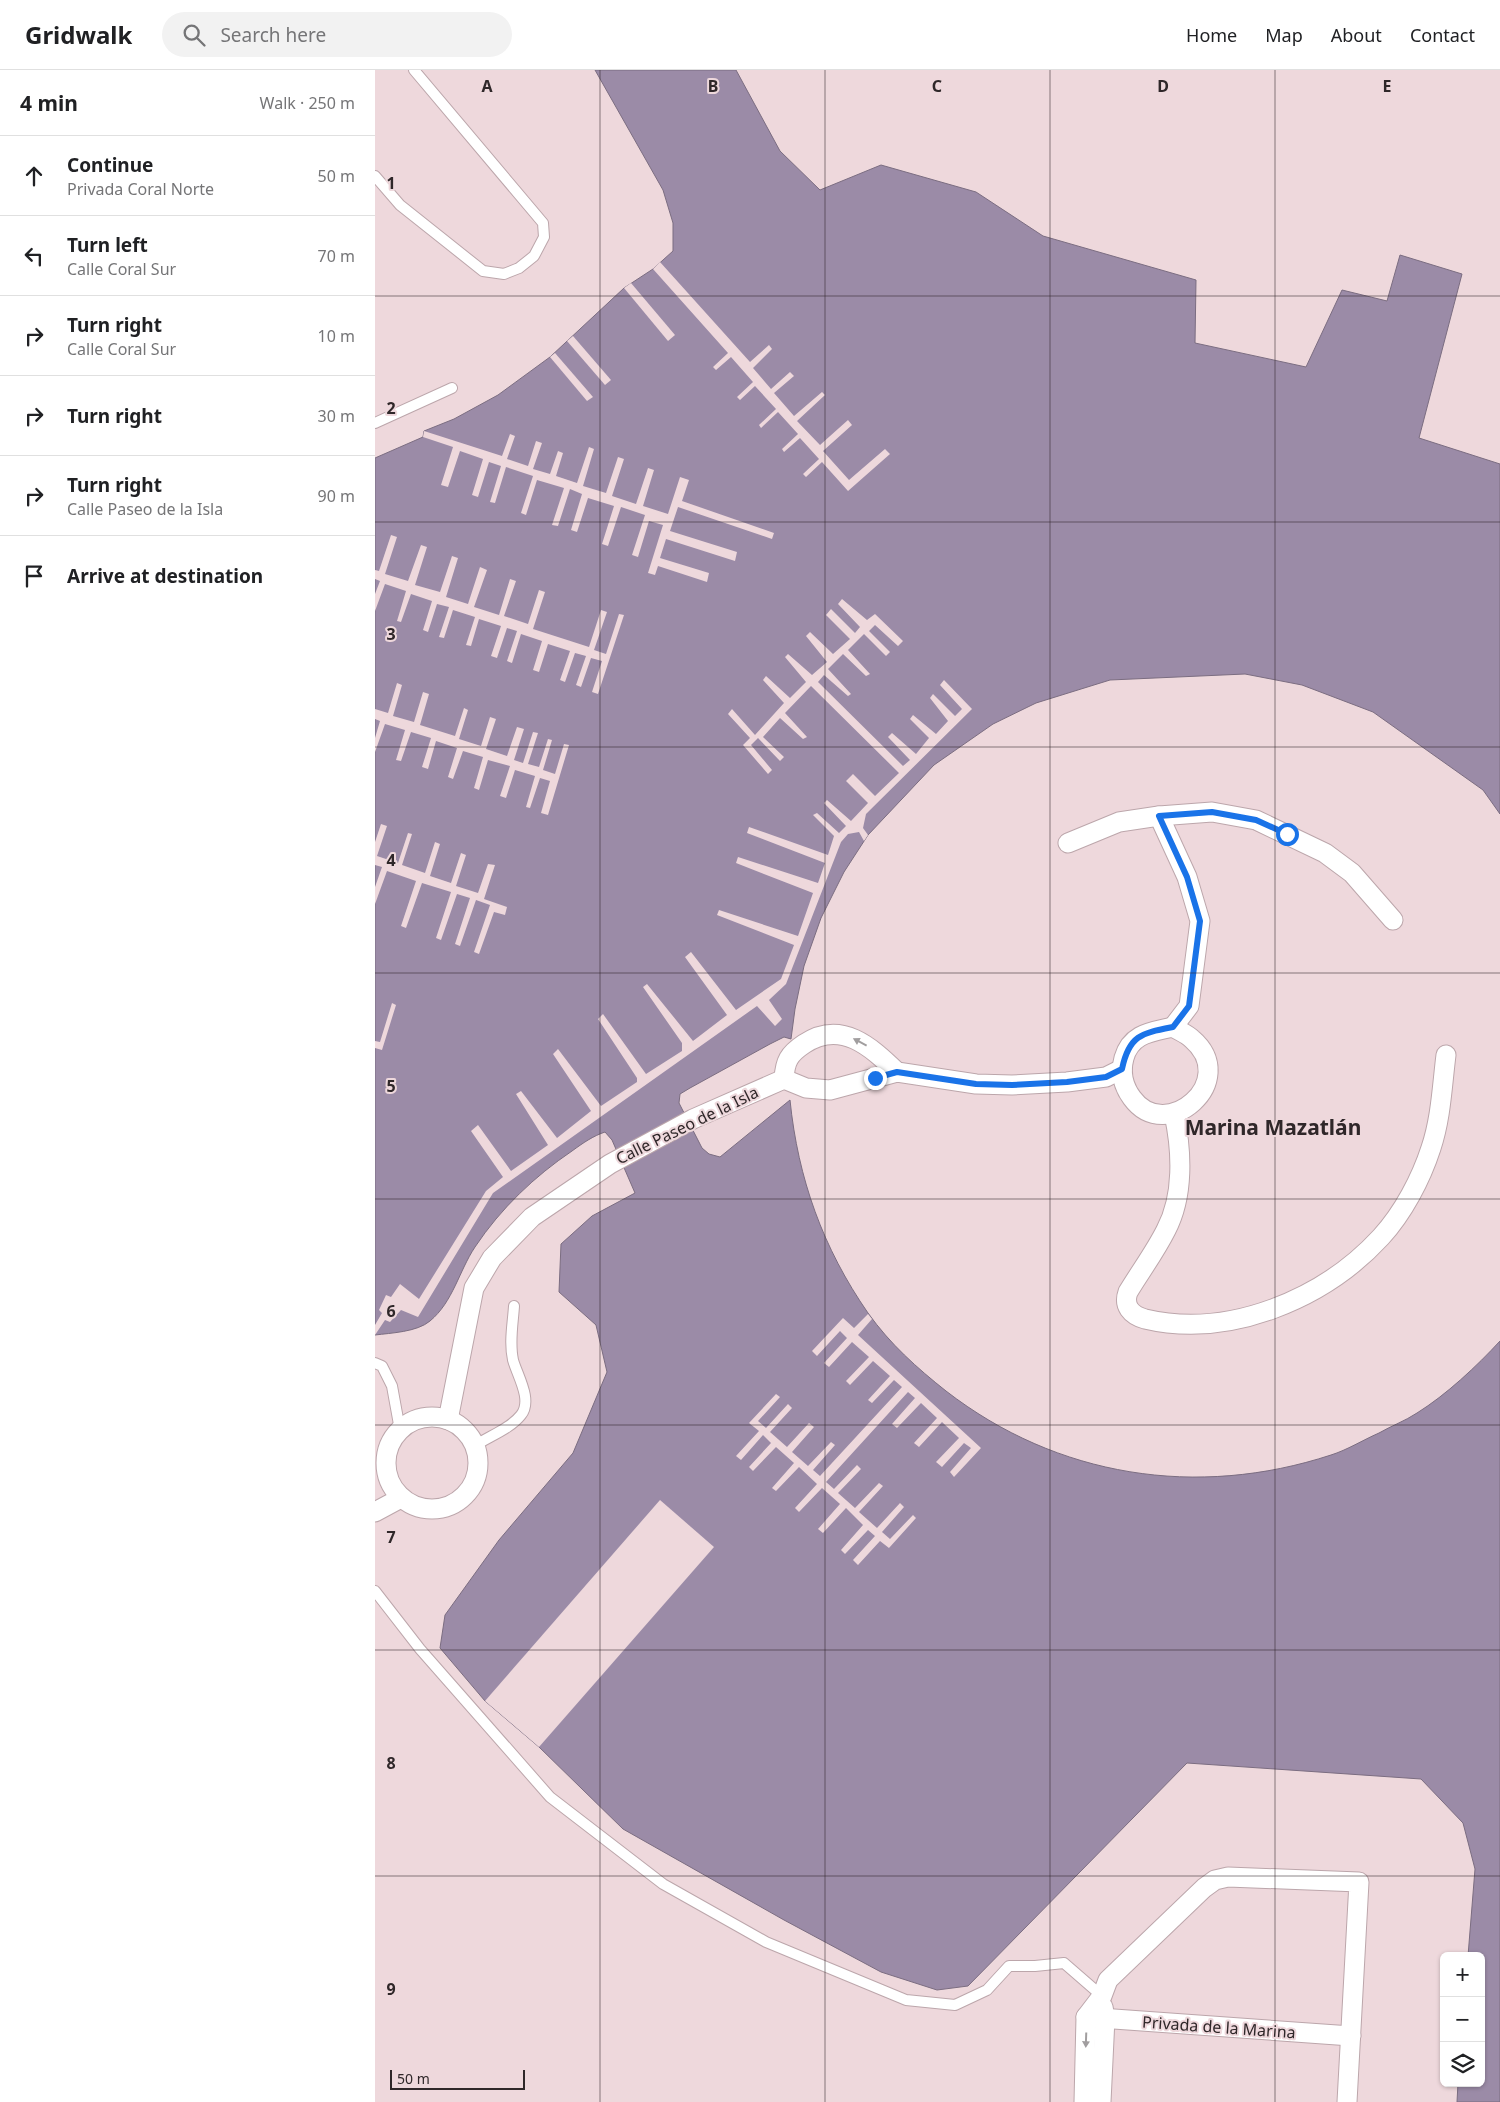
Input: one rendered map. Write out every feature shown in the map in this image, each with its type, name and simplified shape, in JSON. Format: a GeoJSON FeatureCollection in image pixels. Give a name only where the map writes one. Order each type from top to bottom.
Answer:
{"type":"FeatureCollection","features":[{"type":"Feature","properties":{"kind":"street"},"geometry":{"type":"LineString","coordinates":[[1068,843],[1119,822],[1159,816],[1212,812],[1256,820],[1325,853],[1352,873],[1393,920]]}},
{"type":"Feature","properties":{"kind":"street"},"geometry":{"type":"LineString","coordinates":[[1159,816],[1187,877],[1200,921],[1189,1006],[1173,1027]]}},
{"type":"Feature","properties":{"kind":"street"},"geometry":{"type":"LineString","coordinates":[[1173,1027],[1191,1038],[1205,1056],[1208,1068],[1205,1085],[1197,1100],[1188,1107],[1174,1114],[1154,1112],[1134,1101],[1123,1081],[1122,1069],[1125,1056],[1131,1044],[1141,1035],[1154,1030],[1173,1027]]}},
{"type":"Feature","properties":{"kind":"street"},"geometry":{"type":"LineString","coordinates":[[897,1072],[860,1041],[831,1034],[813,1038],[792,1052],[785,1066],[784,1079],[806,1088],[830,1090],[897,1072],[976,1084],[1012,1085],[1067,1082],[1106,1077],[1122,1069]]}},
{"type":"Feature","properties":{"kind":"street"},"geometry":{"type":"LineString","coordinates":[[1174,1114],[1179,1138],[1177,1204],[1167,1230],[1128,1292],[1125,1300],[1128,1309],[1137,1317],[1191,1324],[1227,1321],[1269,1310],[1309,1294],[1348,1267],[1381,1237],[1418,1180],[1431,1148],[1440,1115],[1446,1055]]}},
{"type":"Feature","properties":{"kind":"street","name":"Calle Paseo de la Isla"},"geometry":{"type":"LineString","coordinates":[[448,1420],[475,1288],[481,1274],[492,1258],[532,1217],[610,1164],[693,1119],[784,1079]]}},
{"type":"Feature","properties":{"kind":"street"},"geometry":{"type":"LineString","coordinates":[[435,1417],[448,1420],[461,1426],[476,1445],[479,1466],[476,1481],[468,1494],[457,1503],[443,1509],[428,1510],[413,1506],[381,1481],[386,1465],[387,1452],[399,1430],[422,1418],[435,1417]]}},
{"type":"Feature","properties":{"kind":"street"},"geometry":{"type":"LineString","coordinates":[[375,1512],[401,1498]]}},
{"type":"Feature","properties":{"kind":"street"},"geometry":{"type":"LineString","coordinates":[[1084,2102],[1096,2018],[1108,1980],[1204,1888],[1215,1880],[1228,1877],[1359,1882],[1347,2102]]}},
{"type":"Feature","properties":{"kind":"street"},"geometry":{"type":"LineString","coordinates":[[1096,2018],[1101,2102]]}},
{"type":"Feature","properties":{"kind":"street","name":"Privada de la Marina"},"geometry":{"type":"LineString","coordinates":[[1096,2018],[1351,2036]]}},
{"type":"Feature","properties":{"kind":"lane"},"geometry":{"type":"LineString","coordinates":[[375,176],[399,205],[483,271],[504,274],[519,268],[534,256],[544,237],[543,223],[414,70]]}},
{"type":"Feature","properties":{"kind":"lane"},"geometry":{"type":"LineString","coordinates":[[375,423],[452,388]]}},
{"type":"Feature","properties":{"kind":"lane"},"geometry":{"type":"LineString","coordinates":[[476,1445],[521,1416],[525,1408],[525,1397],[512,1352],[514,1306]]}},
{"type":"Feature","properties":{"kind":"lane"},"geometry":{"type":"LineString","coordinates":[[375,1363],[382,1366],[392,1386],[399,1430]]}},
{"type":"Feature","properties":{"kind":"lane"},"geometry":{"type":"LineString","coordinates":[[375,1591],[420,1649],[550,1797],[663,1884],[766,1942],[906,2000],[955,2005],[987,1990],[1009,1966],[1064,1963],[1102,1996]]}},
{"type":"Feature","properties":{"kind":"shaded area"},"geometry":{"type":"Polygon","coordinates":[[[595,70],[736,70],[780,151],[820,190],[881,165],[976,192],[1043,236],[1196,280],[1195,343],[1306,367],[1342,290],[1387,301],[1400,255],[1462,274],[1419,438],[1500,464],[1500,814],[1483,790],[1373,712],[1302,685],[1245,674],[1110,680],[1036,703],[993,724],[934,765],[868,835],[844,872],[821,918],[804,966],[791,1039],[784,1037],[690,1088],[680,1094],[679,1103],[702,1148],[709,1154],[720,1157],[790,1100],[799,1157],[815,1212],[838,1263],[876,1324],[904,1355],[946,1391],[989,1420],[1034,1443],[1081,1461],[1130,1472],[1180,1477],[1230,1476],[1281,1468],[1331,1455],[1403,1421],[1428,1406],[1461,1380],[1500,1341],[1500,2102],[1457,2102],[1458,2087],[1485,2087],[1485,1952],[1468,1952],[1475,1869],[1463,1823],[1421,1779],[1187,1763],[968,1986],[937,1990],[881,1972],[784,1920],[623,1829],[539,1747],[485,1701],[440,1648],[445,1615],[499,1540],[573,1453],[607,1372],[596,1325],[559,1292],[561,1244],[592,1216],[635,1193],[612,1140],[605,1132],[592,1138],[545,1171],[507,1206],[475,1247],[450,1296],[430,1321],[411,1330],[375,1335],[375,458],[423,437],[424,431],[454,419],[498,395],[550,357],[624,288],[653,269],[673,251],[673,223],[663,190],[595,70]]]}},
{"type":"Feature","properties":{"kind":"pier"},"geometry":{"type":"Polygon","coordinates":[[[660,262],[750,362],[769,345],[772,349],[753,368],[771,389],[790,372],[794,376],[774,393],[794,416],[822,392],[825,395],[797,421],[820,445],[848,420],[852,425],[823,451],[849,480],[885,449],[890,454],[848,491],[822,462],[806,477],[803,474],[819,459],[800,438],[784,452],[782,449],[798,434],[778,412],[761,428],[759,425],[776,409],[755,386],[740,400],[737,397],[753,382],[731,357],[716,370],[713,367],[728,353],[653,269],[660,262]]]}},
{"type":"Feature","properties":{"kind":"pier"},"geometry":{"type":"Polygon","coordinates":[[[631,283],[675,335],[668,341],[624,288],[631,283]]]}},
{"type":"Feature","properties":{"kind":"pier"},"geometry":{"type":"Polygon","coordinates":[[[573,336],[611,380],[605,385],[567,341],[573,336]]]}},
{"type":"Feature","properties":{"kind":"pier"},"geometry":{"type":"Polygon","coordinates":[[[555,353],[593,397],[587,401],[550,357],[555,353]]]}},
{"type":"Feature","properties":{"kind":"pier"},"geometry":{"type":"Polygon","coordinates":[[[424,431],[502,456],[510,434],[515,436],[507,459],[528,466],[536,441],[542,443],[533,469],[550,474],[558,451],[563,453],[556,476],[577,483],[589,447],[594,449],[583,486],[606,493],[618,457],[624,459],[612,496],[636,504],[648,468],[654,470],[643,506],[668,514],[680,477],[689,480],[682,501],[774,533],[772,539],[678,507],[670,531],[737,552],[735,561],[666,539],[660,558],[709,573],[707,582],[658,566],[655,575],[648,573],[663,525],[649,521],[638,557],[632,555],[645,515],[621,507],[608,546],[602,544],[614,506],[588,498],[577,532],[571,530],[582,494],[570,489],[558,526],[552,525],[564,488],[537,480],[526,515],[521,513],[533,476],[506,467],[495,503],[490,502],[501,466],[489,462],[478,497],[472,495],[483,459],[460,451],[448,487],[441,485],[453,447],[423,437],[424,431]]]}},
{"type":"Feature","properties":{"kind":"pier"},"geometry":{"type":"Polygon","coordinates":[[[391,535],[397,537],[385,574],[408,581],[421,545],[427,547],[415,585],[440,592],[452,556],[458,558],[446,597],[468,604],[480,567],[487,570],[474,607],[499,615],[510,579],[516,581],[504,616],[528,624],[539,590],[545,592],[533,629],[589,647],[601,610],[607,612],[594,650],[606,654],[619,614],[624,615],[598,694],[592,692],[602,661],[591,658],[581,687],[576,685],[586,656],[575,653],[565,682],[560,680],[570,651],[548,644],[539,672],[533,670],[542,641],[521,634],[512,663],[507,661],[517,631],[507,628],[497,658],[491,656],[501,626],[479,619],[471,646],[466,645],[475,617],[453,610],[444,638],[439,637],[449,607],[437,604],[428,632],[423,630],[432,601],[411,594],[401,622],[397,621],[406,591],[385,584],[375,611],[375,594],[380,581],[375,579],[375,570],[379,571],[391,535]]]}},
{"type":"Feature","properties":{"kind":"pier"},"geometry":{"type":"Polygon","coordinates":[[[842,599],[867,620],[875,614],[903,641],[898,646],[875,625],[869,631],[890,652],[886,656],[864,634],[848,650],[870,674],[866,676],[843,654],[828,669],[851,694],[848,696],[824,675],[818,682],[903,766],[910,760],[888,737],[892,733],[916,754],[929,738],[910,719],[913,715],[936,734],[948,721],[930,698],[933,694],[955,716],[962,709],[940,685],[944,680],[972,709],[866,814],[863,828],[868,835],[864,841],[859,832],[848,834],[841,842],[786,984],[769,1000],[782,1019],[775,1026],[757,1006],[493,1193],[418,1317],[401,1310],[390,1322],[385,1320],[375,1335],[375,1325],[382,1313],[379,1310],[386,1295],[391,1297],[400,1284],[419,1299],[486,1191],[503,1177],[471,1131],[478,1125],[511,1171],[548,1145],[516,1094],[521,1091],[557,1138],[591,1111],[553,1054],[558,1049],[601,1106],[637,1082],[637,1078],[598,1019],[603,1014],[646,1074],[682,1051],[682,1043],[643,987],[647,984],[693,1041],[727,1015],[685,957],[691,952],[736,1010],[781,979],[794,945],[717,915],[719,910],[798,936],[813,893],[736,863],[738,857],[818,883],[825,863],[747,833],[749,827],[828,855],[834,836],[813,815],[817,813],[839,833],[846,826],[824,803],[827,800],[851,821],[868,803],[846,781],[853,774],[875,796],[899,773],[811,686],[785,713],[807,737],[803,739],[780,718],[763,737],[784,757],[780,761],[758,738],[751,745],[772,770],[768,774],[743,745],[750,738],[728,714],[732,709],[755,735],[784,703],[763,680],[766,676],[790,698],[806,682],[785,657],[788,654],[812,675],[827,662],[806,636],[810,632],[833,654],[850,639],[826,615],[831,609],[855,633],[860,627],[838,604],[842,599]]]}},
{"type":"Feature","properties":{"kind":"pier"},"geometry":{"type":"Polygon","coordinates":[[[397,683],[402,685],[393,716],[414,722],[423,692],[429,694],[420,725],[455,736],[464,708],[468,710],[459,739],[481,746],[490,717],[496,719],[486,749],[507,756],[517,727],[524,729],[514,760],[523,763],[533,732],[538,733],[528,764],[539,767],[548,739],[552,740],[543,770],[555,774],[564,744],[569,745],[548,815],[541,813],[550,781],[540,778],[530,808],[526,807],[535,776],[515,770],[506,798],[500,796],[510,766],[488,760],[479,790],[474,788],[483,757],[463,751],[453,779],[448,777],[457,748],[436,741],[428,769],[422,767],[431,738],[411,732],[401,761],[396,760],[405,730],[385,724],[375,752],[375,738],[380,721],[375,719],[375,709],[388,713],[397,683]]]}},
{"type":"Feature","properties":{"kind":"pier"},"geometry":{"type":"Polygon","coordinates":[[[381,824],[387,826],[377,856],[398,863],[408,833],[412,834],[402,865],[425,873],[435,842],[440,844],[430,876],[451,883],[461,853],[466,855],[456,886],[478,893],[488,864],[495,865],[484,899],[507,907],[505,915],[494,912],[479,954],[474,952],[490,905],[476,900],[460,946],[455,944],[470,898],[457,894],[441,940],[436,938],[451,892],[422,883],[406,928],[401,926],[416,881],[387,871],[375,904],[375,887],[382,867],[375,865],[375,842],[381,824]]]}},
{"type":"Feature","properties":{"kind":"pier"},"geometry":{"type":"Polygon","coordinates":[[[392,1003],[396,1005],[382,1050],[375,1048],[375,1041],[380,1042],[392,1003]]]}},
{"type":"Feature","properties":{"kind":"pier"},"geometry":{"type":"Polygon","coordinates":[[[868,1314],[872,1319],[858,1335],[981,1448],[954,1477],[950,1472],[971,1448],[964,1443],[942,1467],[936,1462],[959,1438],[942,1422],[919,1447],[914,1443],[937,1418],[921,1403],[897,1428],[892,1424],[915,1398],[908,1392],[826,1482],[834,1489],[857,1465],[861,1469],[838,1493],[855,1508],[879,1483],[883,1486],[859,1512],[877,1528],[900,1503],[904,1507],[882,1532],[890,1539],[913,1515],[916,1518],[889,1548],[880,1541],[858,1565],[853,1560],[875,1536],[868,1530],[845,1554],[841,1550],[863,1525],[846,1508],[823,1533],[818,1529],[840,1504],[822,1488],[799,1512],[795,1508],[817,1484],[799,1467],[776,1491],[772,1488],[794,1463],[776,1447],[753,1471],[749,1467],[771,1443],[763,1435],[741,1460],[736,1456],[759,1431],[749,1423],[776,1394],[780,1397],[758,1421],[766,1428],[788,1404],[792,1408],[770,1432],[787,1447],[809,1423],[814,1427],[792,1452],[808,1466],[831,1442],[835,1445],[813,1470],[820,1476],[902,1387],[894,1380],[872,1403],[868,1400],[890,1376],[873,1361],[850,1385],[846,1381],[869,1357],[852,1342],[829,1367],[824,1363],[847,1338],[840,1331],[817,1356],[812,1351],[843,1318],[854,1328],[868,1314]]]}},
{"type":"Feature","properties":{"kind":"pier"},"geometry":{"type":"Polygon","coordinates":[[[660,1500],[714,1547],[539,1747],[485,1701],[660,1500]]]}},
{"type":"Feature","properties":{"kind":"district","name":"Marina Mazatlán"},"geometry":{"type":"Point","coordinates":[1273,1127]}},
{"type":"Feature","properties":{"kind":"route"},"geometry":{"type":"LineString","coordinates":[[875,1078],[897,1072],[976,1084],[1012,1085],[1067,1082],[1106,1077],[1122,1069],[1125,1056],[1131,1044],[1141,1035],[1154,1030],[1173,1027],[1189,1006],[1200,921],[1187,877],[1159,816],[1212,812],[1256,820],[1287,834]]}}]}
